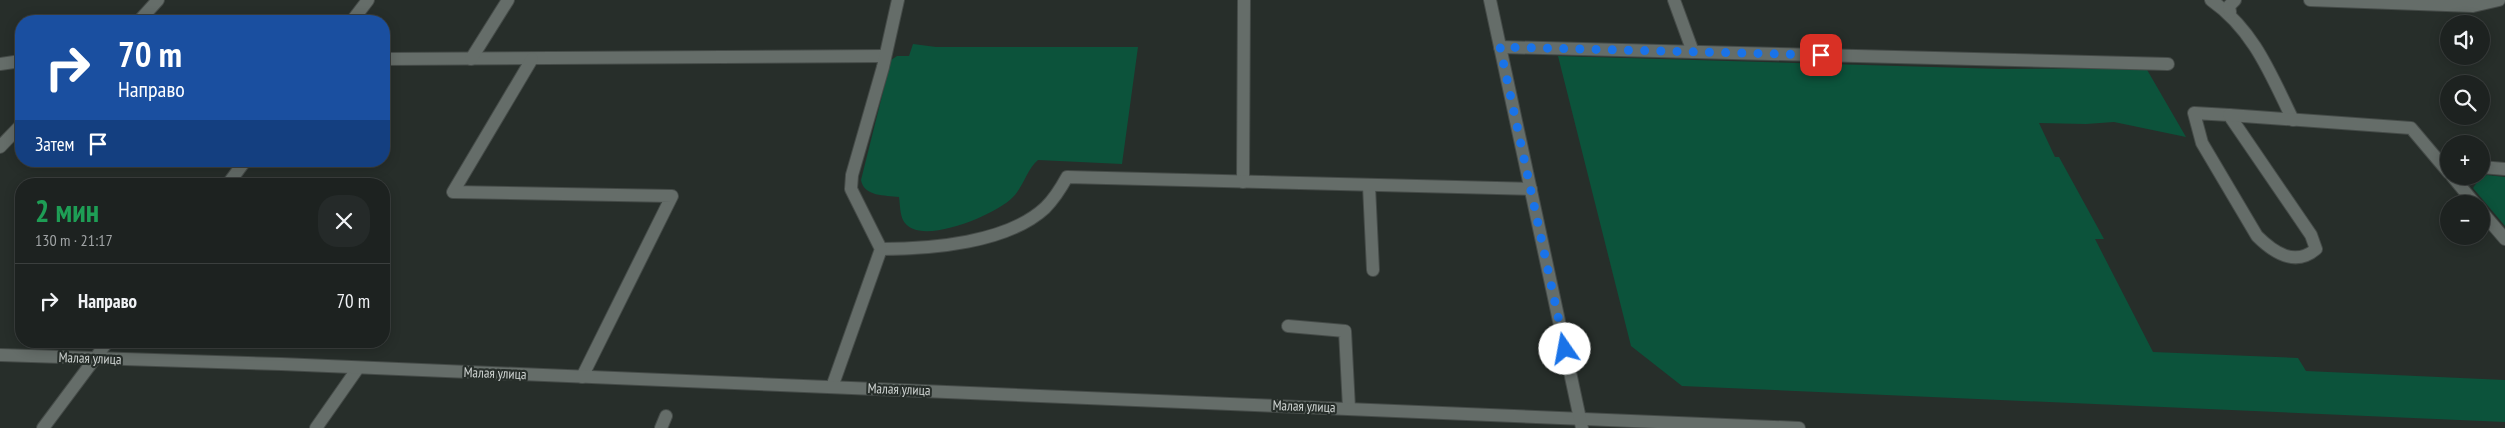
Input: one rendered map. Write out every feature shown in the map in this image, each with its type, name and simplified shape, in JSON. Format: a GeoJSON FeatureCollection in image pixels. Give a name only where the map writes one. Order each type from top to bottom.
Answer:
{"type":"FeatureCollection","features":[{"type":"Feature","properties":{"kind":"street"},"geometry":{"type":"LineString","coordinates":[[144,15],[158,0]]}},
{"type":"Feature","properties":{"kind":"street"},"geometry":{"type":"LineString","coordinates":[[357,15],[368,0]]}},
{"type":"Feature","properties":{"kind":"street"},"geometry":{"type":"LineString","coordinates":[[471,59],[508,0]]}},
{"type":"Feature","properties":{"kind":"street"},"geometry":{"type":"LineString","coordinates":[[832,387],[881,249],[851,189],[852,175],[898,0]]}},
{"type":"Feature","properties":{"kind":"street"},"geometry":{"type":"LineString","coordinates":[[1243,182],[1244,0]]}},
{"type":"Feature","properties":{"kind":"street"},"geometry":{"type":"LineString","coordinates":[[1490,0],[1580,423]]}},
{"type":"Feature","properties":{"kind":"street"},"geometry":{"type":"LineString","coordinates":[[1674,0],[1693,52]]}},
{"type":"Feature","properties":{"kind":"street"},"geometry":{"type":"LineString","coordinates":[[2211,0],[2230,12],[2251,38],[2293,120]]}},
{"type":"Feature","properties":{"kind":"street"},"geometry":{"type":"LineString","coordinates":[[2230,12],[2229,6],[2235,0]]}},
{"type":"Feature","properties":{"kind":"street"},"geometry":{"type":"LineString","coordinates":[[2310,0],[2473,6],[2500,0]]}},
{"type":"Feature","properties":{"kind":"street"},"geometry":{"type":"LineString","coordinates":[[1500,47],[2168,64]]}},
{"type":"Feature","properties":{"kind":"street"},"geometry":{"type":"LineString","coordinates":[[390,59],[884,56]]}},
{"type":"Feature","properties":{"kind":"street"},"geometry":{"type":"LineString","coordinates":[[532,58],[453,192],[672,196],[582,376]]}},
{"type":"Feature","properties":{"kind":"street"},"geometry":{"type":"LineString","coordinates":[[0,64],[15,62]]}},
{"type":"Feature","properties":{"kind":"street"},"geometry":{"type":"LineString","coordinates":[[2228,116],[2312,235],[2316,249],[2310,256],[2299,260],[2283,256],[2268,248],[2257,236],[2202,143],[2194,113],[2411,128],[2440,160]]}},
{"type":"Feature","properties":{"kind":"street"},"geometry":{"type":"LineString","coordinates":[[0,147],[15,131]]}},
{"type":"Feature","properties":{"kind":"street"},"geometry":{"type":"LineString","coordinates":[[232,178],[241,167]]}},
{"type":"Feature","properties":{"kind":"street"},"geometry":{"type":"LineString","coordinates":[[2490,167],[2505,169]]}},
{"type":"Feature","properties":{"kind":"street"},"geometry":{"type":"LineString","coordinates":[[881,249],[936,248],[987,237],[1018,225],[1044,210],[1058,194],[1067,177],[1531,189]]}},
{"type":"Feature","properties":{"kind":"street"},"geometry":{"type":"LineString","coordinates":[[2459,185],[2468,195]]}},
{"type":"Feature","properties":{"kind":"street"},"geometry":{"type":"LineString","coordinates":[[1369,186],[1373,270]]}},
{"type":"Feature","properties":{"kind":"street"},"geometry":{"type":"LineString","coordinates":[[2490,222],[2505,239]]}},
{"type":"Feature","properties":{"kind":"street"},"geometry":{"type":"LineString","coordinates":[[1288,326],[1345,331],[1349,408]]}},
{"type":"Feature","properties":{"kind":"street"},"geometry":{"type":"LineString","coordinates":[[43,428],[103,348]]}},
{"type":"Feature","properties":{"kind":"street","name":"Малая улица"},"geometry":{"type":"LineString","coordinates":[[0,355],[582,376],[1349,408],[1580,423],[1799,428]]}},
{"type":"Feature","properties":{"kind":"street"},"geometry":{"type":"LineString","coordinates":[[316,428],[358,368]]}},
{"type":"Feature","properties":{"kind":"green space"},"geometry":{"type":"Polygon","coordinates":[[[913,44],[936,47],[1138,47],[1122,164],[1038,160],[1031,168],[1016,194],[1004,205],[991,212],[975,220],[940,230],[924,231],[911,228],[902,218],[899,197],[876,194],[866,190],[861,180],[891,60],[897,56],[909,56],[913,44]]]}},
{"type":"Feature","properties":{"kind":"green space"},"geometry":{"type":"Polygon","coordinates":[[[1558,56],[2001,69],[2146,68],[2186,137],[2114,122],[2086,124],[2039,123],[2055,157],[2059,157],[2104,239],[2095,239],[2153,352],[2298,358],[2306,371],[2505,380],[2505,422],[1682,386],[1631,346],[1558,56]]]}},
{"type":"Feature","properties":{"kind":"green space"},"geometry":{"type":"Polygon","coordinates":[[[2490,175],[2505,177],[2505,226],[2490,208],[2490,195],[2479,195],[2473,188],[2475,185],[2490,185],[2490,175]]]}},
{"type":"Feature","properties":{"kind":"route"},"geometry":{"type":"LineString","coordinates":[[1565,349],[1500,47],[1821,55]]}}]}
